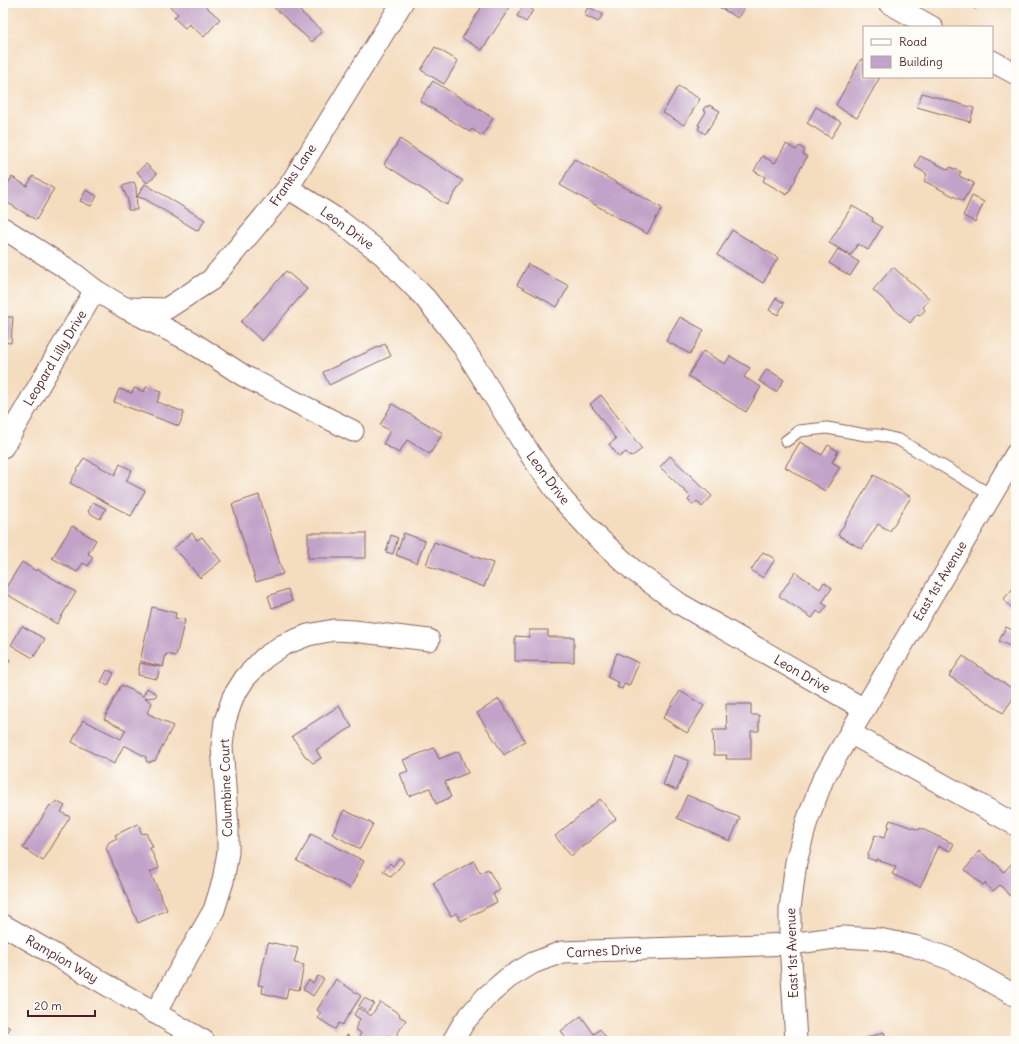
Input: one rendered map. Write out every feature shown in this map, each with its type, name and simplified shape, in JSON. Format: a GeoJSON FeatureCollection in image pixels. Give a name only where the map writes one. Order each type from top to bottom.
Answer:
{"type":"FeatureCollection","features":[{"type":"Feature","properties":{"kind":"street","name":"Franks Lane"},"geometry":{"type":"LineString","coordinates":[[125,308],[166,309],[211,280],[288,188],[402,3]]}},
{"type":"Feature","properties":{"kind":"street"},"geometry":{"type":"LineString","coordinates":[[889,3],[930,26]]}},
{"type":"Feature","properties":{"kind":"street"},"geometry":{"type":"LineString","coordinates":[[993,62],[1016,74]]}},
{"type":"Feature","properties":{"kind":"street","name":"Leon Drive"},"geometry":{"type":"LineString","coordinates":[[288,188],[340,221],[383,256],[425,298],[460,342],[532,456],[563,500],[595,535],[633,570],[680,604],[864,709]]}},
{"type":"Feature","properties":{"kind":"street"},"geometry":{"type":"LineString","coordinates":[[3,228],[72,272],[95,290],[125,308],[190,340],[244,376],[353,431]]}},
{"type":"Feature","properties":{"kind":"street","name":"Leopard Lilly Drive"},"geometry":{"type":"LineString","coordinates":[[3,447],[11,415],[95,290]]}},
{"type":"Feature","properties":{"kind":"street","name":"East 1st Avenue"},"geometry":{"type":"LineString","coordinates":[[796,1041],[790,944],[790,909],[796,862],[807,821],[823,779],[1016,454]]}},
{"type":"Feature","properties":{"kind":"street","name":"Columbine Court"},"geometry":{"type":"LineString","coordinates":[[155,1013],[214,910],[224,881],[228,852],[228,828],[222,746],[225,722],[234,697],[245,678],[264,658],[283,645],[308,635],[334,630],[429,640]]}},
{"type":"Feature","properties":{"kind":"street"},"geometry":{"type":"LineString","coordinates":[[850,733],[1016,825]]}},
{"type":"Feature","properties":{"kind":"street","name":"Rampion Way"},"geometry":{"type":"LineString","coordinates":[[3,925],[204,1041]]}},
{"type":"Feature","properties":{"kind":"street","name":"Carnes Drive"},"geometry":{"type":"LineString","coordinates":[[453,1041],[464,1022],[486,996],[508,978],[533,963],[562,952],[790,944],[842,937],[879,939],[914,946],[950,959],[1016,996]]}},
{"type":"Feature","properties":{"kind":"lane"},"geometry":{"type":"LineString","coordinates":[[786,441],[798,431],[827,428],[866,435],[879,435],[898,440],[991,495]]}},
{"type":"Feature","properties":{"kind":"building"},"geometry":{"type":"Polygon","coordinates":[[[166,3],[202,3],[220,19],[204,37],[189,24],[185,28],[174,18],[178,14],[166,3]]]}},
{"type":"Feature","properties":{"kind":"building"},"geometry":{"type":"Polygon","coordinates":[[[269,3],[291,3],[322,31],[312,42],[269,3]]]}},
{"type":"Feature","properties":{"kind":"building"},"geometry":{"type":"Polygon","coordinates":[[[484,3],[504,3],[510,7],[482,50],[462,38],[484,3]]]}},
{"type":"Feature","properties":{"kind":"building"},"geometry":{"type":"Polygon","coordinates":[[[712,3],[747,3],[738,18],[712,3]]]}},
{"type":"Feature","properties":{"kind":"building"},"geometry":{"type":"Polygon","coordinates":[[[969,3],[979,3],[976,9],[968,5],[969,3]]]}},
{"type":"Feature","properties":{"kind":"building"},"geometry":{"type":"Polygon","coordinates":[[[524,5],[533,10],[526,22],[517,16],[524,5]]]}},
{"type":"Feature","properties":{"kind":"building"},"geometry":{"type":"Polygon","coordinates":[[[588,7],[603,14],[598,22],[584,15],[588,7]]]}},
{"type":"Feature","properties":{"kind":"building"},"geometry":{"type":"Polygon","coordinates":[[[435,47],[458,61],[444,84],[421,70],[435,47]]]}},
{"type":"Feature","properties":{"kind":"building"},"geometry":{"type":"Polygon","coordinates":[[[861,59],[863,60],[863,78],[879,78],[857,118],[836,105],[861,59]]]}},
{"type":"Feature","properties":{"kind":"building"},"geometry":{"type":"Polygon","coordinates":[[[433,81],[493,118],[482,136],[472,129],[470,132],[420,101],[433,81]]]}},
{"type":"Feature","properties":{"kind":"building"},"geometry":{"type":"Polygon","coordinates":[[[678,86],[700,99],[684,125],[663,113],[678,86]]]}},
{"type":"Feature","properties":{"kind":"building"},"geometry":{"type":"Polygon","coordinates":[[[922,93],[974,108],[970,122],[917,107],[922,93]]]}},
{"type":"Feature","properties":{"kind":"building"},"geometry":{"type":"Polygon","coordinates":[[[709,105],[720,111],[705,134],[698,129],[700,126],[698,125],[706,112],[703,110],[709,105]]]}},
{"type":"Feature","properties":{"kind":"building"},"geometry":{"type":"Polygon","coordinates":[[[816,107],[841,122],[831,138],[807,123],[816,107]]]}},
{"type":"Feature","properties":{"kind":"building"},"geometry":{"type":"Polygon","coordinates":[[[400,139],[463,181],[447,205],[384,164],[400,139]]]}},
{"type":"Feature","properties":{"kind":"building"},"geometry":{"type":"Polygon","coordinates":[[[786,144],[796,150],[799,146],[805,150],[803,154],[807,157],[787,195],[763,181],[765,177],[754,171],[762,156],[775,163],[786,144]]]}},
{"type":"Feature","properties":{"kind":"building"},"geometry":{"type":"Polygon","coordinates":[[[920,156],[949,170],[950,167],[961,172],[959,176],[974,183],[963,201],[924,181],[927,174],[915,167],[920,156]]]}},
{"type":"Feature","properties":{"kind":"building"},"geometry":{"type":"Polygon","coordinates":[[[574,159],[662,208],[647,234],[560,185],[574,159]]]}},
{"type":"Feature","properties":{"kind":"building"},"geometry":{"type":"Polygon","coordinates":[[[146,164],[157,174],[147,183],[137,172],[146,164]]]}},
{"type":"Feature","properties":{"kind":"building"},"geometry":{"type":"Polygon","coordinates":[[[33,176],[54,189],[36,220],[3,200],[3,193],[12,177],[27,186],[33,176]]]}},
{"type":"Feature","properties":{"kind":"building"},"geometry":{"type":"Polygon","coordinates":[[[134,182],[136,187],[137,210],[128,210],[128,200],[122,186],[134,182]]]}},
{"type":"Feature","properties":{"kind":"building"},"geometry":{"type":"Polygon","coordinates":[[[145,184],[205,220],[198,231],[145,199],[137,197],[145,184]]]}},
{"type":"Feature","properties":{"kind":"building"},"geometry":{"type":"Polygon","coordinates":[[[86,190],[97,196],[91,206],[80,201],[86,190]]]}},
{"type":"Feature","properties":{"kind":"building"},"geometry":{"type":"Polygon","coordinates":[[[972,196],[984,202],[975,222],[963,216],[972,196]]]}},
{"type":"Feature","properties":{"kind":"building"},"geometry":{"type":"Polygon","coordinates":[[[852,206],[873,218],[872,221],[882,227],[868,250],[858,244],[851,255],[829,243],[852,206]]]}},
{"type":"Feature","properties":{"kind":"building"},"geometry":{"type":"Polygon","coordinates":[[[732,230],[778,258],[763,283],[717,255],[732,230]]]}},
{"type":"Feature","properties":{"kind":"building"},"geometry":{"type":"Polygon","coordinates":[[[838,249],[859,262],[850,276],[829,263],[838,249]]]}},
{"type":"Feature","properties":{"kind":"building"},"geometry":{"type":"Polygon","coordinates":[[[528,264],[569,286],[557,307],[517,285],[528,264]]]}},
{"type":"Feature","properties":{"kind":"building"},"geometry":{"type":"Polygon","coordinates":[[[893,267],[930,299],[923,307],[925,310],[920,316],[917,314],[910,323],[873,290],[893,267]]]}},
{"type":"Feature","properties":{"kind":"building"},"geometry":{"type":"Polygon","coordinates":[[[286,271],[307,289],[262,341],[241,322],[286,271]]]}},
{"type":"Feature","properties":{"kind":"building"},"geometry":{"type":"Polygon","coordinates":[[[776,298],[784,303],[778,315],[769,310],[776,298]]]}},
{"type":"Feature","properties":{"kind":"building"},"geometry":{"type":"Polygon","coordinates":[[[3,317],[13,317],[11,343],[3,342],[3,317]]]}},
{"type":"Feature","properties":{"kind":"building"},"geometry":{"type":"Polygon","coordinates":[[[680,317],[704,330],[690,354],[666,341],[680,317]]]}},
{"type":"Feature","properties":{"kind":"building"},"geometry":{"type":"Polygon","coordinates":[[[385,344],[391,356],[329,385],[323,372],[385,344]]]}},
{"type":"Feature","properties":{"kind":"building"},"geometry":{"type":"Polygon","coordinates":[[[703,351],[725,364],[730,356],[750,368],[744,377],[761,387],[746,412],[688,376],[703,351]]]}},
{"type":"Feature","properties":{"kind":"building"},"geometry":{"type":"Polygon","coordinates":[[[767,369],[784,380],[776,392],[759,381],[767,369]]]}},
{"type":"Feature","properties":{"kind":"building"},"geometry":{"type":"Polygon","coordinates":[[[146,387],[161,392],[157,402],[184,412],[179,426],[114,402],[119,389],[132,393],[134,388],[144,392],[146,387]]]}},
{"type":"Feature","properties":{"kind":"building"},"geometry":{"type":"Polygon","coordinates":[[[601,395],[642,449],[631,457],[626,452],[619,457],[609,444],[616,439],[590,404],[601,395]]]}},
{"type":"Feature","properties":{"kind":"building"},"geometry":{"type":"Polygon","coordinates":[[[392,404],[443,433],[430,454],[407,440],[399,453],[383,444],[390,431],[380,425],[392,404]]]}},
{"type":"Feature","properties":{"kind":"building"},"geometry":{"type":"Polygon","coordinates":[[[800,442],[822,455],[828,445],[838,451],[832,462],[840,467],[825,491],[785,467],[800,442]]]}},
{"type":"Feature","properties":{"kind":"building"},"geometry":{"type":"Polygon","coordinates":[[[670,456],[712,496],[702,507],[697,501],[693,505],[688,500],[691,497],[660,467],[670,456]]]}},
{"type":"Feature","properties":{"kind":"building"},"geometry":{"type":"Polygon","coordinates":[[[84,458],[115,475],[120,464],[132,470],[126,481],[145,491],[131,516],[70,483],[84,458]]]}},
{"type":"Feature","properties":{"kind":"building"},"geometry":{"type":"Polygon","coordinates":[[[874,475],[911,497],[890,531],[878,524],[862,549],[838,535],[874,475]]]}},
{"type":"Feature","properties":{"kind":"building"},"geometry":{"type":"Polygon","coordinates":[[[259,495],[283,574],[256,582],[232,504],[259,495]]]}},
{"type":"Feature","properties":{"kind":"building"},"geometry":{"type":"Polygon","coordinates":[[[93,502],[106,509],[100,519],[88,512],[93,502]]]}},
{"type":"Feature","properties":{"kind":"building"},"geometry":{"type":"Polygon","coordinates":[[[72,526],[96,540],[88,554],[93,557],[88,566],[83,563],[77,572],[52,558],[72,526]]]}},
{"type":"Feature","properties":{"kind":"building"},"geometry":{"type":"Polygon","coordinates":[[[192,533],[197,540],[202,537],[221,561],[200,578],[174,548],[192,533]]]}},
{"type":"Feature","properties":{"kind":"building"},"geometry":{"type":"Polygon","coordinates":[[[308,533],[366,533],[366,558],[308,558],[308,533]]]}},
{"type":"Feature","properties":{"kind":"building"},"geometry":{"type":"Polygon","coordinates":[[[404,533],[425,541],[417,563],[396,555],[404,533]]]}},
{"type":"Feature","properties":{"kind":"building"},"geometry":{"type":"Polygon","coordinates":[[[391,535],[398,538],[393,554],[386,552],[391,535]]]}},
{"type":"Feature","properties":{"kind":"building"},"geometry":{"type":"Polygon","coordinates":[[[434,542],[493,563],[484,587],[426,565],[434,542]]]}},
{"type":"Feature","properties":{"kind":"building"},"geometry":{"type":"Polygon","coordinates":[[[763,552],[775,559],[763,578],[751,570],[763,552]]]}},
{"type":"Feature","properties":{"kind":"building"},"geometry":{"type":"Polygon","coordinates":[[[22,562],[76,592],[57,624],[3,592],[22,562]]]}},
{"type":"Feature","properties":{"kind":"building"},"geometry":{"type":"Polygon","coordinates":[[[795,572],[820,589],[824,582],[832,588],[822,603],[827,606],[821,614],[817,611],[812,618],[779,596],[795,572]]]}},
{"type":"Feature","properties":{"kind":"building"},"geometry":{"type":"Polygon","coordinates":[[[1015,586],[1016,587],[1016,611],[1003,600],[1015,586]]]}},
{"type":"Feature","properties":{"kind":"building"},"geometry":{"type":"Polygon","coordinates":[[[288,589],[292,601],[272,608],[268,596],[288,589]]]}},
{"type":"Feature","properties":{"kind":"building"},"geometry":{"type":"Polygon","coordinates":[[[152,607],[176,613],[175,618],[185,620],[176,656],[166,654],[163,667],[140,661],[152,607]]]}},
{"type":"Feature","properties":{"kind":"building"},"geometry":{"type":"Polygon","coordinates":[[[22,626],[45,639],[33,658],[11,645],[22,626]]]}},
{"type":"Feature","properties":{"kind":"building"},"geometry":{"type":"Polygon","coordinates":[[[1006,627],[1016,632],[1016,638],[1012,647],[999,641],[1006,627]]]}},
{"type":"Feature","properties":{"kind":"building"},"geometry":{"type":"Polygon","coordinates":[[[529,630],[548,630],[548,637],[574,637],[574,662],[515,661],[515,636],[529,637],[529,630]]]}},
{"type":"Feature","properties":{"kind":"building"},"geometry":{"type":"Polygon","coordinates":[[[3,653],[10,661],[3,668],[3,653]]]}},
{"type":"Feature","properties":{"kind":"building"},"geometry":{"type":"Polygon","coordinates":[[[617,653],[639,663],[629,686],[624,684],[622,689],[617,687],[619,683],[607,677],[617,653]]]}},
{"type":"Feature","properties":{"kind":"building"},"geometry":{"type":"Polygon","coordinates":[[[963,656],[1016,691],[1016,694],[1003,713],[949,676],[963,656]]]}},
{"type":"Feature","properties":{"kind":"building"},"geometry":{"type":"Polygon","coordinates":[[[140,663],[160,667],[157,679],[138,675],[140,663]]]}},
{"type":"Feature","properties":{"kind":"building"},"geometry":{"type":"Polygon","coordinates":[[[107,670],[114,673],[108,686],[101,682],[107,670]]]}},
{"type":"Feature","properties":{"kind":"building"},"geometry":{"type":"Polygon","coordinates":[[[121,685],[143,696],[147,688],[157,694],[155,697],[145,698],[152,703],[147,713],[173,726],[155,761],[150,761],[150,763],[146,761],[146,757],[124,745],[114,764],[72,742],[83,720],[121,739],[126,730],[104,719],[121,685]]]}},
{"type":"Feature","properties":{"kind":"building"},"geometry":{"type":"Polygon","coordinates":[[[680,691],[704,706],[687,733],[663,718],[680,691]]]}},
{"type":"Feature","properties":{"kind":"building"},"geometry":{"type":"Polygon","coordinates":[[[499,699],[525,741],[504,755],[477,713],[499,699]]]}},
{"type":"Feature","properties":{"kind":"building"},"geometry":{"type":"Polygon","coordinates":[[[726,704],[751,704],[751,715],[759,715],[759,731],[751,731],[751,759],[726,759],[727,755],[714,755],[713,730],[727,730],[726,704]]]}},
{"type":"Feature","properties":{"kind":"building"},"geometry":{"type":"Polygon","coordinates":[[[339,706],[352,727],[316,750],[321,758],[313,763],[305,756],[292,736],[339,706]]]}},
{"type":"Feature","properties":{"kind":"building"},"geometry":{"type":"Polygon","coordinates":[[[434,748],[439,759],[459,751],[468,773],[445,782],[451,797],[436,804],[430,788],[409,796],[400,774],[408,771],[403,760],[434,748]]]}},
{"type":"Feature","properties":{"kind":"building"},"geometry":{"type":"Polygon","coordinates":[[[674,755],[689,761],[677,790],[663,785],[674,755]]]}},
{"type":"Feature","properties":{"kind":"building"},"geometry":{"type":"Polygon","coordinates":[[[687,795],[740,818],[730,841],[677,818],[687,795]]]}},
{"type":"Feature","properties":{"kind":"building"},"geometry":{"type":"Polygon","coordinates":[[[600,799],[616,819],[571,856],[555,836],[600,799]]]}},
{"type":"Feature","properties":{"kind":"building"},"geometry":{"type":"Polygon","coordinates":[[[56,801],[65,806],[61,812],[70,817],[43,861],[23,848],[50,805],[53,807],[56,801]]]}},
{"type":"Feature","properties":{"kind":"building"},"geometry":{"type":"Polygon","coordinates":[[[344,810],[373,824],[360,849],[332,834],[344,810]]]}},
{"type":"Feature","properties":{"kind":"building"},"geometry":{"type":"Polygon","coordinates":[[[890,820],[919,830],[920,828],[954,844],[950,851],[938,846],[920,887],[892,874],[896,867],[876,859],[876,861],[867,858],[875,835],[884,838],[890,820]]]}},
{"type":"Feature","properties":{"kind":"building"},"geometry":{"type":"Polygon","coordinates":[[[138,824],[142,834],[146,833],[153,847],[150,848],[159,868],[150,872],[167,910],[138,923],[106,848],[109,842],[117,838],[115,835],[138,824]]]}},
{"type":"Feature","properties":{"kind":"building"},"geometry":{"type":"Polygon","coordinates":[[[311,834],[364,861],[350,888],[297,861],[311,834]]]}},
{"type":"Feature","properties":{"kind":"building"},"geometry":{"type":"Polygon","coordinates":[[[979,851],[999,866],[1004,872],[1012,863],[1016,867],[1016,902],[1000,885],[993,891],[985,883],[983,885],[965,870],[979,851]]]}},
{"type":"Feature","properties":{"kind":"building"},"geometry":{"type":"Polygon","coordinates":[[[399,858],[404,862],[391,877],[383,871],[390,863],[393,866],[399,858]]]}},
{"type":"Feature","properties":{"kind":"building"},"geometry":{"type":"Polygon","coordinates":[[[474,861],[480,873],[488,869],[500,890],[493,894],[497,902],[461,921],[457,913],[451,916],[433,883],[474,861]]]}},
{"type":"Feature","properties":{"kind":"building"},"geometry":{"type":"Polygon","coordinates":[[[268,943],[298,948],[294,963],[304,965],[299,990],[288,988],[286,999],[262,993],[263,986],[258,985],[268,943]]]}},
{"type":"Feature","properties":{"kind":"building"},"geometry":{"type":"Polygon","coordinates":[[[318,976],[324,979],[313,996],[303,989],[309,980],[313,983],[318,976]]]}},
{"type":"Feature","properties":{"kind":"building"},"geometry":{"type":"Polygon","coordinates":[[[336,979],[361,996],[342,1025],[339,1023],[335,1029],[318,1018],[321,1013],[317,1010],[336,979]]]}},
{"type":"Feature","properties":{"kind":"building"},"geometry":{"type":"Polygon","coordinates":[[[364,998],[374,1003],[367,1013],[371,1016],[380,1002],[400,1014],[399,1016],[406,1020],[394,1039],[388,1035],[384,1041],[357,1041],[361,1033],[355,1029],[360,1019],[354,1015],[358,1008],[365,1012],[366,1010],[359,1006],[364,998]]]}},
{"type":"Feature","properties":{"kind":"building"},"geometry":{"type":"Polygon","coordinates":[[[581,1016],[594,1034],[600,1029],[608,1041],[568,1041],[561,1031],[581,1016]]]}},
{"type":"Feature","properties":{"kind":"building"},"geometry":{"type":"Polygon","coordinates":[[[3,1024],[10,1028],[5,1036],[12,1040],[11,1041],[3,1041],[3,1024]]]}},
{"type":"Feature","properties":{"kind":"building"},"geometry":{"type":"Polygon","coordinates":[[[884,1032],[887,1041],[860,1041],[884,1032]]]}},
{"type":"Feature","properties":{"kind":"building"},"geometry":{"type":"Polygon","coordinates":[[[347,1035],[357,1041],[344,1041],[347,1035]]]}}]}
